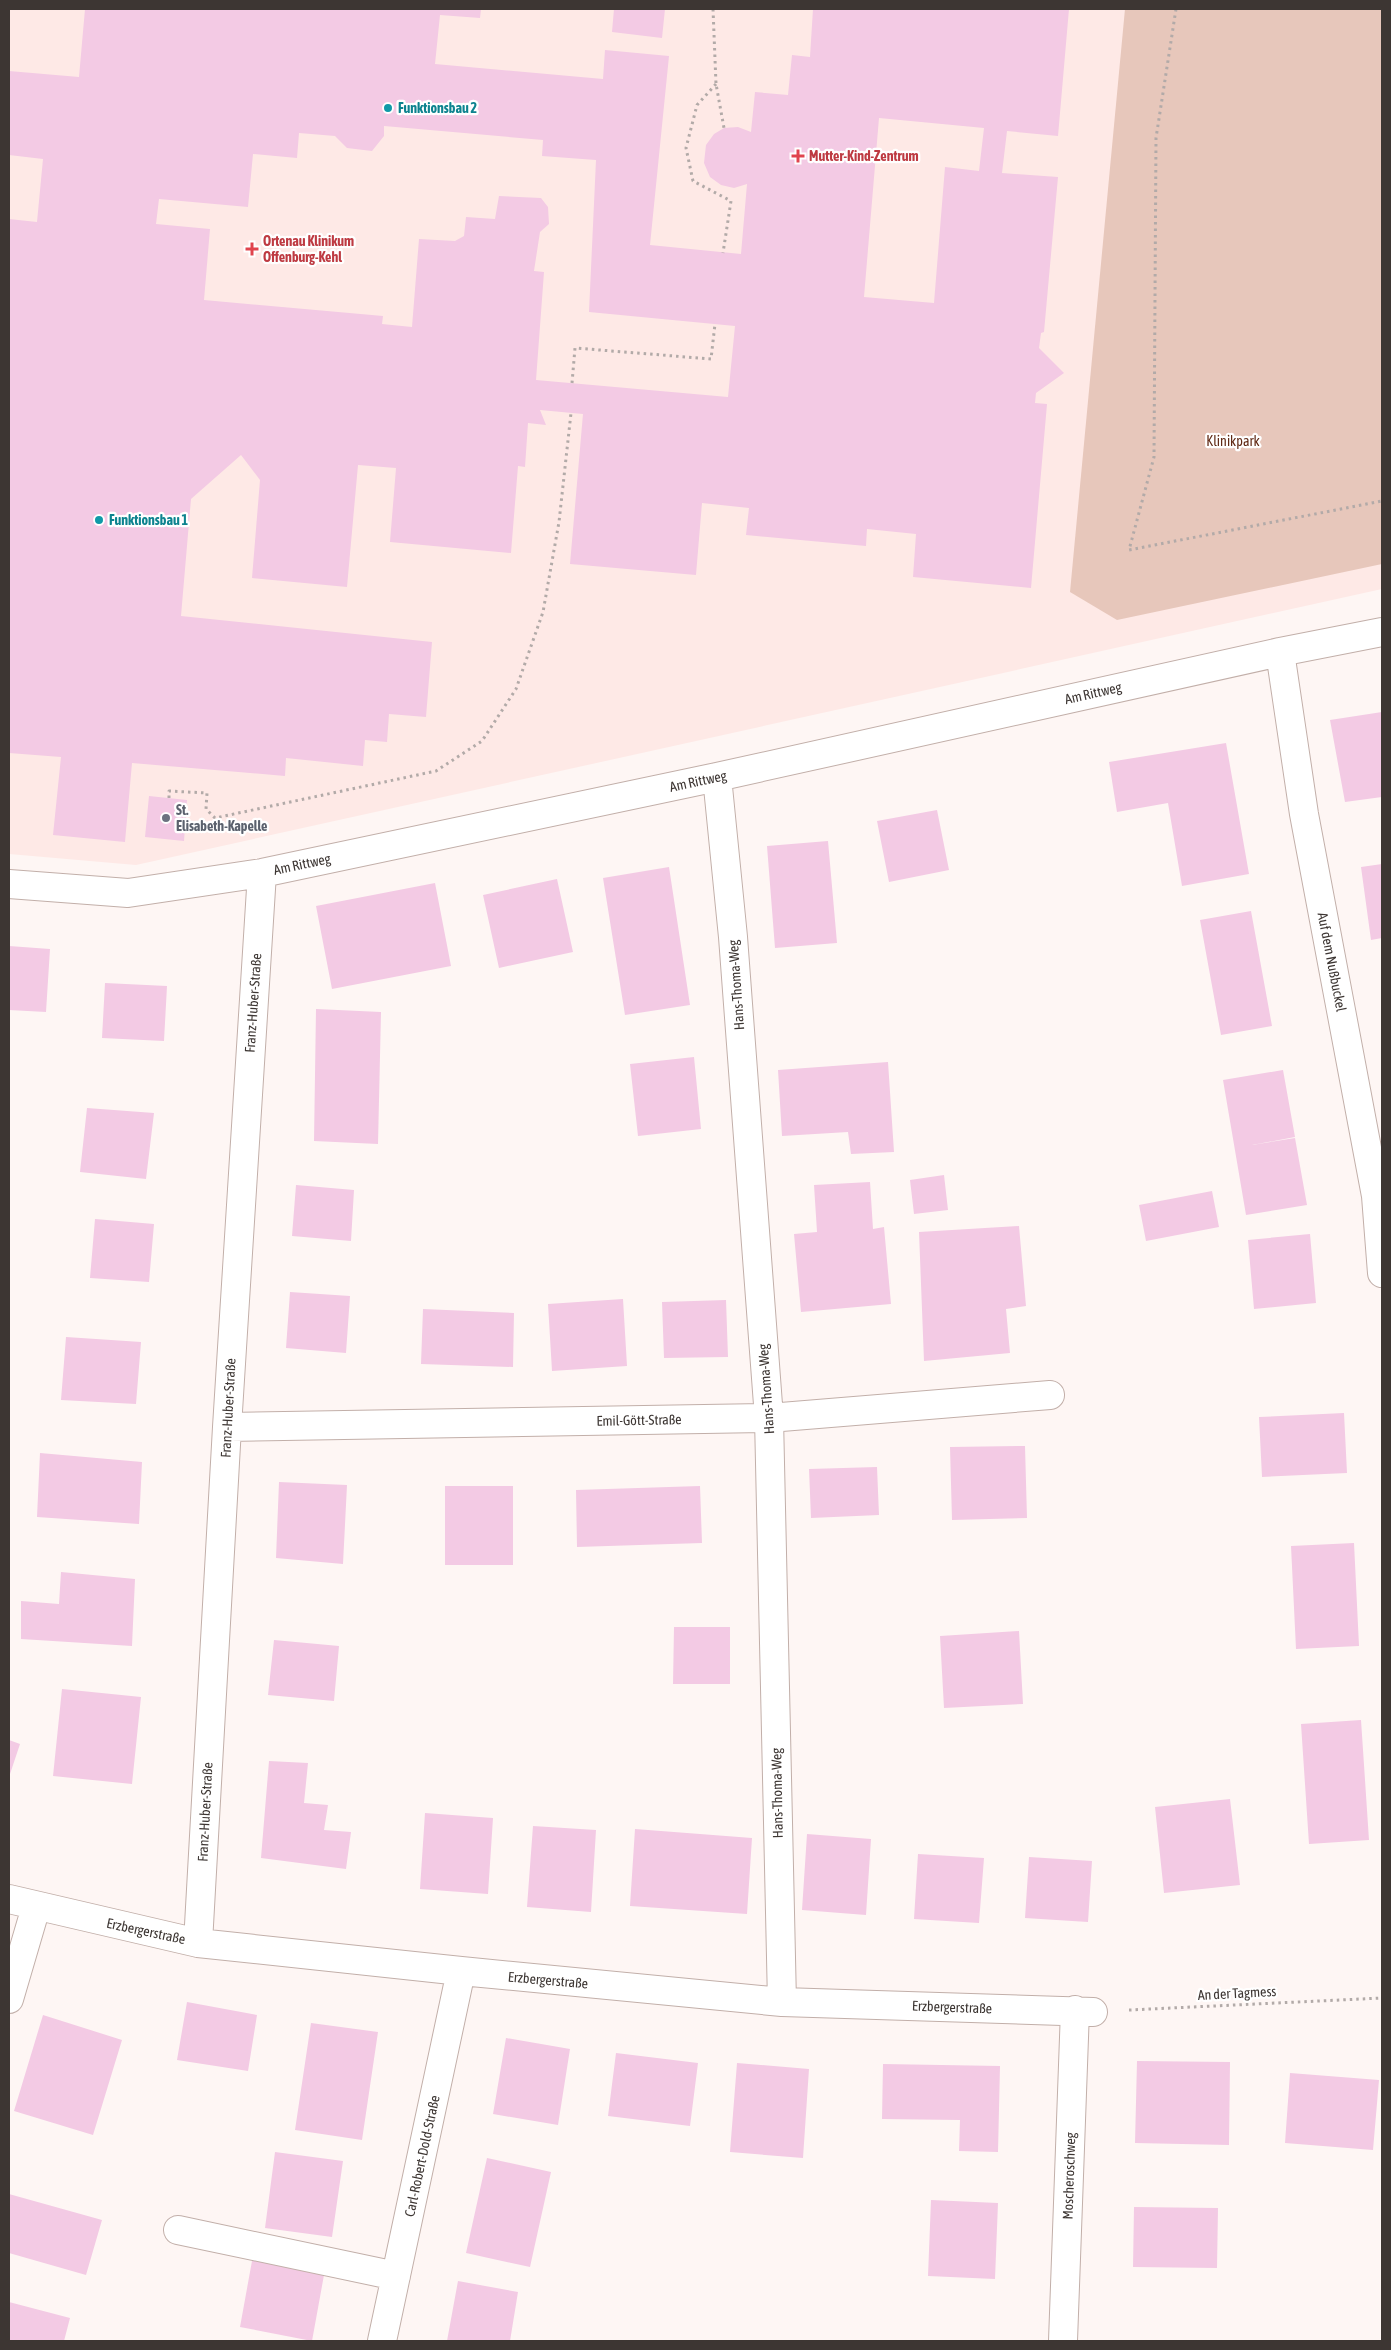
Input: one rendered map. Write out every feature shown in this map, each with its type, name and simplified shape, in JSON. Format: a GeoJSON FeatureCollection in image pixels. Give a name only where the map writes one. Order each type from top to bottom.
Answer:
{"type":"FeatureCollection","features":[{"type":"Feature","properties":{"kind":"street","name":"Am Rittweg"},"geometry":{"type":"LineString","coordinates":[[9,884],[128,893],[262,873],[717,777],[1280,652],[1382,632]]}},
{"type":"Feature","properties":{"kind":"street","name":"Auf dem Nußbuckel"},"geometry":{"type":"LineString","coordinates":[[1280,652],[1304,814],[1376,1196],[1382,1273]]}},
{"type":"Feature","properties":{"kind":"street","name":"Hans-Thoma-Weg"},"geometry":{"type":"LineString","coordinates":[[717,777],[733,936],[769,1418],[782,2002]]}},
{"type":"Feature","properties":{"kind":"street","name":"Franz-Huber-Straße"},"geometry":{"type":"LineString","coordinates":[[198,1943],[226,1427],[262,873]]}},
{"type":"Feature","properties":{"kind":"street","name":"Emil-Gött-Straße"},"geometry":{"type":"LineString","coordinates":[[226,1427],[769,1418],[1050,1395]]}},
{"type":"Feature","properties":{"kind":"street","name":"Erzbergerstraße"},"geometry":{"type":"LineString","coordinates":[[9,1900],[198,1943],[461,1971],[782,2002],[1084,2011]]}},
{"type":"Feature","properties":{"kind":"street"},"geometry":{"type":"LineString","coordinates":[[9,1999],[36,1907]]}},
{"type":"Feature","properties":{"kind":"street","name":"Carl-Robert-Dold-Straße"},"geometry":{"type":"LineString","coordinates":[[382,2341],[461,1971]]}},
{"type":"Feature","properties":{"kind":"street","name":"Moscheroschweg"},"geometry":{"type":"LineString","coordinates":[[1063,2341],[1084,2011]]}},
{"type":"Feature","properties":{"kind":"street"},"geometry":{"type":"LineString","coordinates":[[178,2230],[396,2276]]}},
{"type":"Feature","properties":{"kind":"path"},"geometry":{"type":"LineString","coordinates":[[713,9],[716,84],[724,128]]}},
{"type":"Feature","properties":{"kind":"path"},"geometry":{"type":"LineString","coordinates":[[1176,9],[1156,138],[1154,457],[1129,550],[1382,501]]}},
{"type":"Feature","properties":{"kind":"path"},"geometry":{"type":"LineString","coordinates":[[716,84],[697,105],[686,148],[693,181],[730,201],[723,253]]}},
{"type":"Feature","properties":{"kind":"path"},"geometry":{"type":"LineString","coordinates":[[572,383],[575,348],[710,359],[715,324]]}},
{"type":"Feature","properties":{"kind":"path"},"geometry":{"type":"LineString","coordinates":[[168,798],[169,791],[208,792],[206,809],[215,818],[436,771],[482,741],[516,689],[543,612],[559,522],[571,413]]}},
{"type":"Feature","properties":{"kind":"path","name":"An der Tagmess"},"geometry":{"type":"LineString","coordinates":[[1084,2011],[1382,1998]]}},
{"type":"Feature","properties":{"kind":"shaded area"},"geometry":{"type":"Polygon","coordinates":[[[9,9],[1382,9],[1382,589],[136,865],[9,854],[9,9]]]}},
{"type":"Feature","properties":{"kind":"green space","name":"Klinikpark"},"geometry":{"type":"Polygon","coordinates":[[[1125,9],[1382,9],[1382,564],[1117,620],[1070,592],[1125,9]]]}},
{"type":"Feature","properties":{"kind":"building"},"geometry":{"type":"Polygon","coordinates":[[[85,9],[481,9],[480,18],[440,15],[435,64],[603,79],[605,50],[669,56],[650,245],[741,254],[747,184],[734,188],[721,185],[710,177],[704,163],[706,145],[714,134],[724,128],[738,127],[751,132],[755,92],[788,95],[792,55],[810,57],[813,9],[1069,9],[1058,136],[1007,131],[1002,173],[1058,177],[1044,332],[1041,333],[1039,348],[1064,373],[1036,393],[1035,403],[1047,404],[1031,588],[913,577],[916,534],[867,529],[866,546],[746,535],[749,508],[702,503],[696,575],[570,564],[583,414],[540,410],[546,425],[528,423],[525,467],[518,466],[511,553],[390,542],[396,468],[358,465],[347,587],[252,578],[260,480],[241,455],[191,499],[181,616],[432,642],[426,717],[389,714],[387,742],[365,740],[363,766],[286,758],[285,776],[132,763],[125,842],[53,835],[61,757],[9,753],[9,219],[37,222],[43,159],[9,155],[9,71],[79,77],[85,9]],[[879,118],[864,297],[934,303],[945,167],[979,171],[984,128],[879,118]],[[384,126],[384,136],[372,151],[347,148],[335,136],[299,133],[297,158],[253,154],[248,207],[159,199],[156,224],[210,229],[204,300],[383,316],[382,324],[412,327],[419,239],[455,241],[464,236],[466,217],[495,219],[499,196],[541,198],[548,207],[549,224],[540,232],[534,271],[544,272],[536,380],[728,397],[735,326],[589,312],[596,160],[542,156],[543,140],[384,126]]]}},
{"type":"Feature","properties":{"kind":"building"},"geometry":{"type":"Polygon","coordinates":[[[614,9],[665,9],[662,38],[612,32],[614,9]]]}},
{"type":"Feature","properties":{"kind":"building"},"geometry":{"type":"Polygon","coordinates":[[[1382,712],[1382,797],[1345,802],[1330,720],[1382,712]]]}},
{"type":"Feature","properties":{"kind":"building"},"geometry":{"type":"Polygon","coordinates":[[[1226,743],[1249,874],[1182,886],[1168,803],[1117,812],[1109,762],[1226,743]]]}},
{"type":"Feature","properties":{"kind":"building","name":"St. Elisabeth-Kapelle"},"geometry":{"type":"Polygon","coordinates":[[[149,796],[187,800],[184,841],[145,837],[149,796]]]}},
{"type":"Feature","properties":{"kind":"building"},"geometry":{"type":"Polygon","coordinates":[[[937,810],[949,870],[889,882],[877,821],[937,810]]]}},
{"type":"Feature","properties":{"kind":"building"},"geometry":{"type":"Polygon","coordinates":[[[828,841],[837,943],[775,948],[767,846],[828,841]]]}},
{"type":"Feature","properties":{"kind":"building"},"geometry":{"type":"Polygon","coordinates":[[[1382,864],[1382,938],[1371,940],[1361,867],[1382,864]]]}},
{"type":"Feature","properties":{"kind":"building"},"geometry":{"type":"Polygon","coordinates":[[[669,867],[690,1005],[625,1015],[603,878],[669,867]]]}},
{"type":"Feature","properties":{"kind":"building"},"geometry":{"type":"Polygon","coordinates":[[[557,879],[573,952],[499,968],[483,895],[557,879]]]}},
{"type":"Feature","properties":{"kind":"building"},"geometry":{"type":"Polygon","coordinates":[[[435,883],[451,966],[332,989],[316,906],[435,883]]]}},
{"type":"Feature","properties":{"kind":"building"},"geometry":{"type":"Polygon","coordinates":[[[1251,911],[1272,1026],[1221,1035],[1200,920],[1251,911]]]}},
{"type":"Feature","properties":{"kind":"building"},"geometry":{"type":"Polygon","coordinates":[[[9,946],[50,949],[46,1012],[9,1010],[9,946]]]}},
{"type":"Feature","properties":{"kind":"building"},"geometry":{"type":"Polygon","coordinates":[[[105,983],[167,986],[164,1041],[102,1038],[105,983]]]}},
{"type":"Feature","properties":{"kind":"building"},"geometry":{"type":"Polygon","coordinates":[[[316,1009],[381,1012],[378,1144],[314,1141],[316,1009]]]}},
{"type":"Feature","properties":{"kind":"building"},"geometry":{"type":"Polygon","coordinates":[[[694,1057],[701,1129],[638,1136],[630,1064],[694,1057]]]}},
{"type":"Feature","properties":{"kind":"building"},"geometry":{"type":"Polygon","coordinates":[[[888,1062],[894,1152],[851,1154],[848,1132],[782,1136],[778,1070],[888,1062]]]}},
{"type":"Feature","properties":{"kind":"building"},"geometry":{"type":"Polygon","coordinates":[[[1283,1070],[1295,1137],[1252,1145],[1295,1138],[1307,1205],[1246,1215],[1223,1080],[1283,1070]]]}},
{"type":"Feature","properties":{"kind":"building"},"geometry":{"type":"Polygon","coordinates":[[[87,1108],[154,1113],[146,1179],[80,1172],[87,1108]]]}},
{"type":"Feature","properties":{"kind":"building"},"geometry":{"type":"Polygon","coordinates":[[[944,1175],[948,1210],[914,1214],[910,1180],[944,1175]]]}},
{"type":"Feature","properties":{"kind":"building"},"geometry":{"type":"Polygon","coordinates":[[[870,1182],[873,1229],[884,1227],[891,1304],[801,1312],[794,1234],[817,1232],[814,1185],[870,1182]]]}},
{"type":"Feature","properties":{"kind":"building"},"geometry":{"type":"Polygon","coordinates":[[[296,1185],[354,1190],[351,1241],[292,1236],[296,1185]]]}},
{"type":"Feature","properties":{"kind":"building"},"geometry":{"type":"Polygon","coordinates":[[[1212,1191],[1219,1227],[1146,1241],[1139,1205],[1212,1191]]]}},
{"type":"Feature","properties":{"kind":"building"},"geometry":{"type":"Polygon","coordinates":[[[95,1219],[154,1224],[149,1282],[90,1278],[95,1219]]]}},
{"type":"Feature","properties":{"kind":"building"},"geometry":{"type":"Polygon","coordinates":[[[1019,1226],[1026,1306],[1006,1309],[1010,1353],[924,1361],[919,1232],[1019,1226]]]}},
{"type":"Feature","properties":{"kind":"building"},"geometry":{"type":"Polygon","coordinates":[[[1310,1234],[1316,1303],[1254,1309],[1248,1240],[1310,1234]]]}},
{"type":"Feature","properties":{"kind":"building"},"geometry":{"type":"Polygon","coordinates":[[[290,1292],[350,1296],[346,1353],[286,1348],[290,1292]]]}},
{"type":"Feature","properties":{"kind":"building"},"geometry":{"type":"Polygon","coordinates":[[[623,1299],[627,1366],[552,1371],[548,1304],[623,1299]]]}},
{"type":"Feature","properties":{"kind":"building"},"geometry":{"type":"Polygon","coordinates":[[[726,1300],[728,1357],[664,1358],[662,1302],[726,1300]]]}},
{"type":"Feature","properties":{"kind":"building"},"geometry":{"type":"Polygon","coordinates":[[[423,1309],[514,1313],[513,1367],[421,1364],[423,1309]]]}},
{"type":"Feature","properties":{"kind":"building"},"geometry":{"type":"Polygon","coordinates":[[[66,1337],[141,1342],[136,1404],[61,1400],[66,1337]]]}},
{"type":"Feature","properties":{"kind":"building"},"geometry":{"type":"Polygon","coordinates":[[[1344,1413],[1347,1473],[1262,1477],[1259,1417],[1344,1413]]]}},
{"type":"Feature","properties":{"kind":"building"},"geometry":{"type":"Polygon","coordinates":[[[1025,1446],[1027,1518],[952,1520],[950,1447],[1025,1446]]]}},
{"type":"Feature","properties":{"kind":"building"},"geometry":{"type":"Polygon","coordinates":[[[40,1453],[142,1462],[139,1524],[37,1517],[40,1453]]]}},
{"type":"Feature","properties":{"kind":"building"},"geometry":{"type":"Polygon","coordinates":[[[877,1467],[879,1515],[811,1518],[809,1469],[877,1467]]]}},
{"type":"Feature","properties":{"kind":"building"},"geometry":{"type":"Polygon","coordinates":[[[279,1482],[347,1485],[343,1564],[276,1558],[279,1482]]]}},
{"type":"Feature","properties":{"kind":"building"},"geometry":{"type":"Polygon","coordinates":[[[445,1486],[513,1486],[513,1565],[445,1565],[445,1486]]]}},
{"type":"Feature","properties":{"kind":"building"},"geometry":{"type":"Polygon","coordinates":[[[700,1486],[702,1543],[577,1547],[576,1490],[700,1486]]]}},
{"type":"Feature","properties":{"kind":"building"},"geometry":{"type":"Polygon","coordinates":[[[1354,1543],[1359,1646],[1296,1649],[1291,1546],[1354,1543]]]}},
{"type":"Feature","properties":{"kind":"building"},"geometry":{"type":"Polygon","coordinates":[[[61,1572],[135,1579],[132,1646],[21,1639],[21,1601],[59,1604],[61,1572]]]}},
{"type":"Feature","properties":{"kind":"building"},"geometry":{"type":"Polygon","coordinates":[[[674,1627],[730,1627],[730,1684],[673,1684],[674,1627]]]}},
{"type":"Feature","properties":{"kind":"building"},"geometry":{"type":"Polygon","coordinates":[[[1019,1631],[1023,1704],[944,1708],[940,1636],[1019,1631]]]}},
{"type":"Feature","properties":{"kind":"building"},"geometry":{"type":"Polygon","coordinates":[[[274,1640],[339,1646],[334,1701],[268,1695],[274,1640]]]}},
{"type":"Feature","properties":{"kind":"building"},"geometry":{"type":"Polygon","coordinates":[[[62,1689],[141,1697],[132,1784],[53,1776],[62,1689]]]}},
{"type":"Feature","properties":{"kind":"building"},"geometry":{"type":"Polygon","coordinates":[[[1361,1720],[1369,1840],[1309,1844],[1301,1724],[1361,1720]]]}},
{"type":"Feature","properties":{"kind":"building"},"geometry":{"type":"Polygon","coordinates":[[[9,1740],[20,1744],[9,1777],[9,1740]]]}},
{"type":"Feature","properties":{"kind":"building"},"geometry":{"type":"Polygon","coordinates":[[[269,1761],[308,1763],[304,1803],[328,1805],[324,1830],[351,1832],[346,1869],[261,1858],[269,1761]]]}},
{"type":"Feature","properties":{"kind":"building"},"geometry":{"type":"Polygon","coordinates":[[[1230,1799],[1240,1885],[1164,1893],[1155,1807],[1230,1799]]]}},
{"type":"Feature","properties":{"kind":"building"},"geometry":{"type":"Polygon","coordinates":[[[425,1813],[493,1818],[488,1894],[420,1889],[425,1813]]]}},
{"type":"Feature","properties":{"kind":"building"},"geometry":{"type":"Polygon","coordinates":[[[533,1826],[596,1830],[591,1912],[527,1907],[533,1826]]]}},
{"type":"Feature","properties":{"kind":"building"},"geometry":{"type":"Polygon","coordinates":[[[635,1829],[752,1838],[747,1914],[630,1906],[635,1829]]]}},
{"type":"Feature","properties":{"kind":"building"},"geometry":{"type":"Polygon","coordinates":[[[807,1834],[871,1839],[866,1915],[802,1910],[807,1834]]]}},
{"type":"Feature","properties":{"kind":"building"},"geometry":{"type":"Polygon","coordinates":[[[918,1854],[984,1858],[979,1923],[914,1919],[918,1854]]]}},
{"type":"Feature","properties":{"kind":"building"},"geometry":{"type":"Polygon","coordinates":[[[1029,1857],[1092,1861],[1088,1922],[1025,1918],[1029,1857]]]}},
{"type":"Feature","properties":{"kind":"building"},"geometry":{"type":"Polygon","coordinates":[[[187,2002],[257,2015],[248,2071],[177,2060],[187,2002]]]}},
{"type":"Feature","properties":{"kind":"building"},"geometry":{"type":"Polygon","coordinates":[[[43,2015],[122,2040],[93,2135],[14,2111],[43,2015]]]}},
{"type":"Feature","properties":{"kind":"building"},"geometry":{"type":"Polygon","coordinates":[[[311,2023],[378,2032],[362,2140],[295,2130],[311,2023]]]}},
{"type":"Feature","properties":{"kind":"building"},"geometry":{"type":"Polygon","coordinates":[[[506,2038],[570,2049],[558,2125],[493,2114],[506,2038]]]}},
{"type":"Feature","properties":{"kind":"building"},"geometry":{"type":"Polygon","coordinates":[[[616,2053],[698,2063],[690,2126],[608,2116],[616,2053]]]}},
{"type":"Feature","properties":{"kind":"building"},"geometry":{"type":"Polygon","coordinates":[[[1137,2061],[1230,2062],[1229,2145],[1135,2143],[1137,2061]]]}},
{"type":"Feature","properties":{"kind":"building"},"geometry":{"type":"Polygon","coordinates":[[[737,2063],[809,2069],[803,2158],[730,2152],[737,2063]]]}},
{"type":"Feature","properties":{"kind":"building"},"geometry":{"type":"Polygon","coordinates":[[[883,2064],[1000,2066],[998,2152],[959,2151],[960,2120],[882,2119],[883,2064]]]}},
{"type":"Feature","properties":{"kind":"building"},"geometry":{"type":"Polygon","coordinates":[[[1290,2073],[1379,2080],[1373,2150],[1285,2143],[1290,2073]]]}},
{"type":"Feature","properties":{"kind":"building"},"geometry":{"type":"Polygon","coordinates":[[[275,2152],[343,2161],[332,2237],[265,2228],[275,2152]]]}},
{"type":"Feature","properties":{"kind":"building"},"geometry":{"type":"Polygon","coordinates":[[[487,2158],[551,2172],[530,2267],[466,2253],[487,2158]]]}},
{"type":"Feature","properties":{"kind":"building"},"geometry":{"type":"Polygon","coordinates":[[[9,2194],[102,2220],[86,2275],[9,2253],[9,2194]]]}},
{"type":"Feature","properties":{"kind":"building"},"geometry":{"type":"Polygon","coordinates":[[[931,2200],[998,2203],[995,2279],[928,2276],[931,2200]]]}},
{"type":"Feature","properties":{"kind":"building"},"geometry":{"type":"Polygon","coordinates":[[[1134,2207],[1218,2208],[1217,2268],[1133,2267],[1134,2207]]]}},
{"type":"Feature","properties":{"kind":"building"},"geometry":{"type":"Polygon","coordinates":[[[254,2250],[326,2264],[312,2341],[240,2327],[254,2250]]]}},
{"type":"Feature","properties":{"kind":"building"},"geometry":{"type":"Polygon","coordinates":[[[458,2281],[518,2292],[510,2341],[447,2341],[458,2281]]]}},
{"type":"Feature","properties":{"kind":"building"},"geometry":{"type":"Polygon","coordinates":[[[9,2302],[70,2318],[64,2341],[9,2341],[9,2302]]]}},
{"type":"Feature","properties":{"kind":"place","name":"Funktionsbau 2"},"geometry":{"type":"Point","coordinates":[388,108]}},
{"type":"Feature","properties":{"kind":"place","name":"Mutter-Kind-Zentrum"},"geometry":{"type":"Point","coordinates":[798,156]}},
{"type":"Feature","properties":{"kind":"place","name":"Ortenau Klinikum Offenburg-Kehl"},"geometry":{"type":"Point","coordinates":[252,249]}},
{"type":"Feature","properties":{"kind":"place","name":"Funktionsbau 1"},"geometry":{"type":"Point","coordinates":[99,520]}},
{"type":"Feature","properties":{"kind":"place","name":"St. Elisabeth-Kapelle"},"geometry":{"type":"Point","coordinates":[166,818]}}]}
